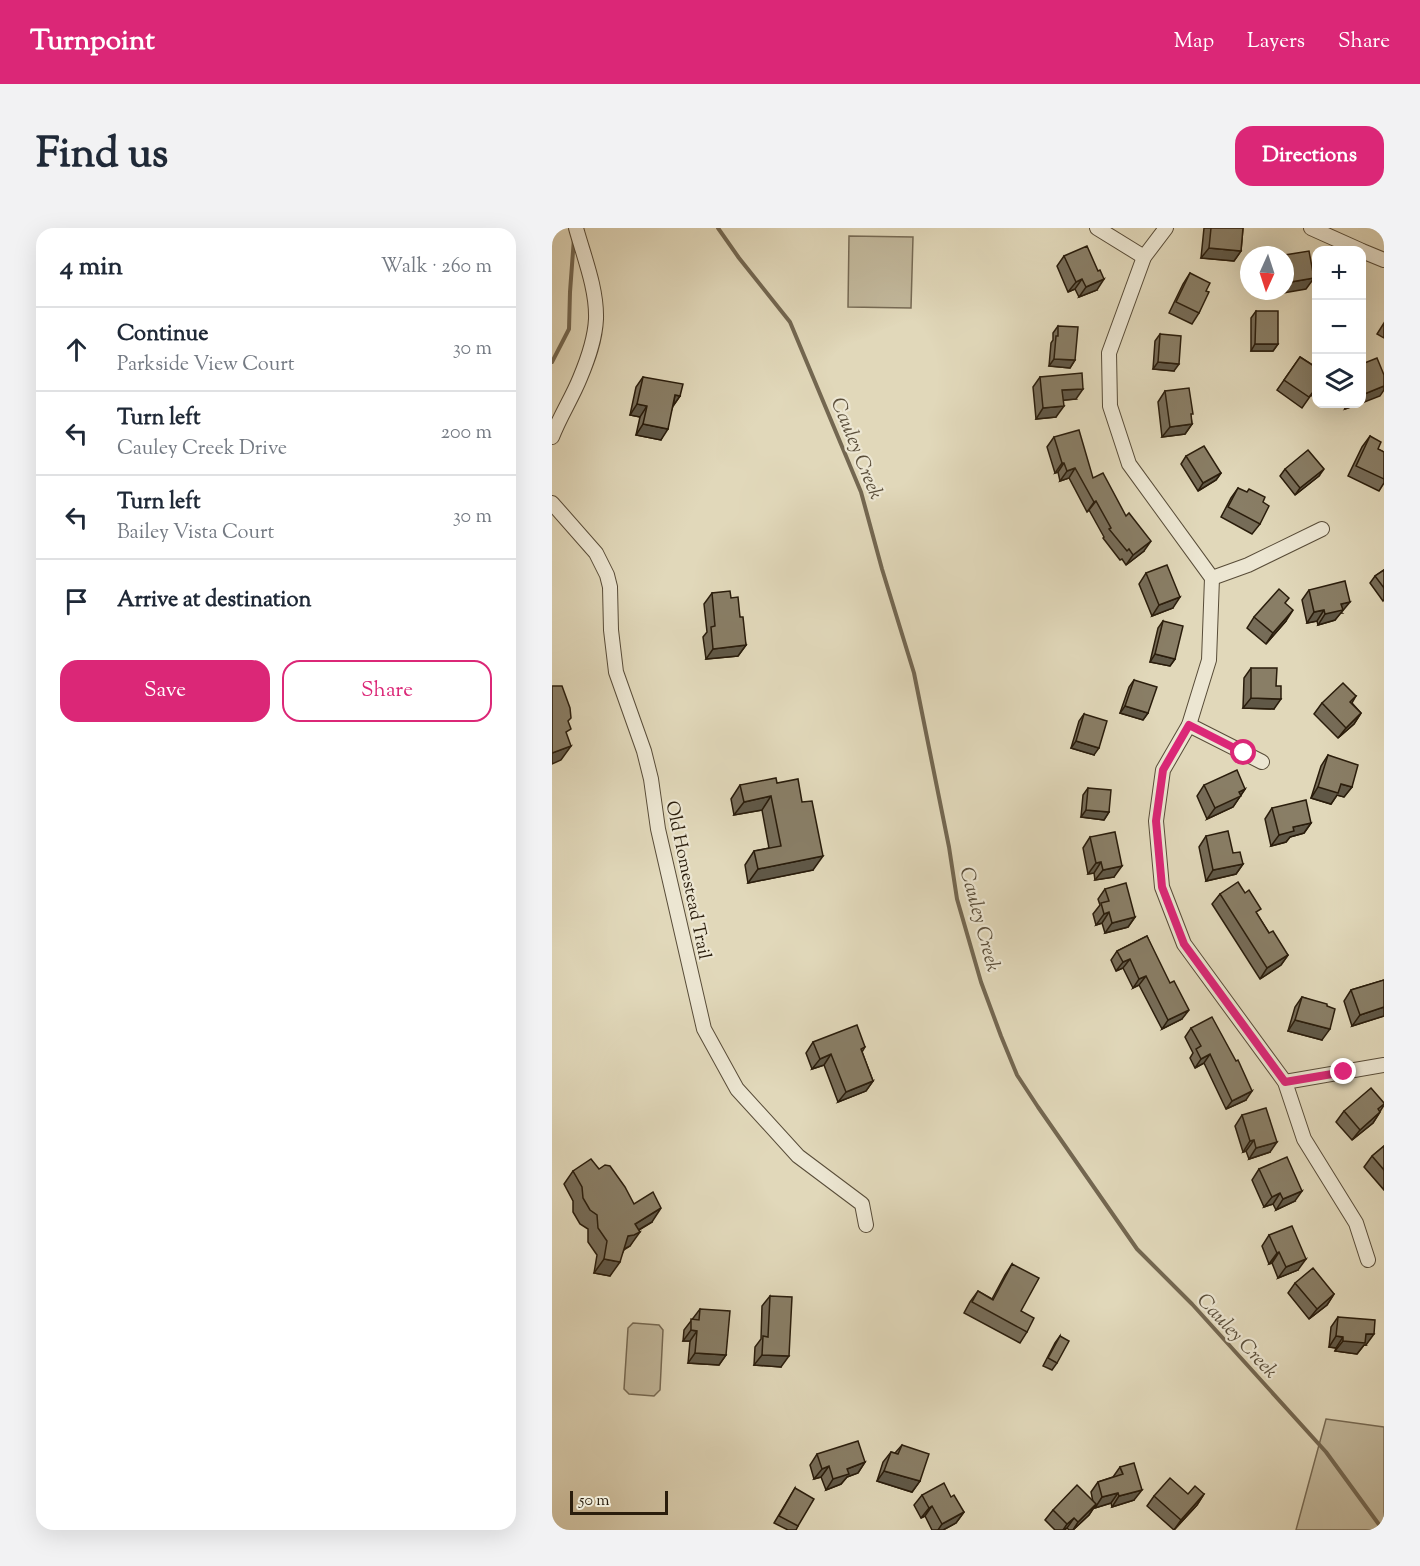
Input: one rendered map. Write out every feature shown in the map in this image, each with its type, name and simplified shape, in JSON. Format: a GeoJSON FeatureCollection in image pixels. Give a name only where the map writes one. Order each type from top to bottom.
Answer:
{"type":"FeatureCollection","features":[{"type":"Feature","properties":{"kind":"street"},"geometry":{"type":"LineString","coordinates":[[552,437],[559,418],[580,379],[593,342],[596,318],[592,288],[576,228]]}},
{"type":"Feature","properties":{"kind":"street"},"geometry":{"type":"LineString","coordinates":[[1097,228],[1144,257]]}},
{"type":"Feature","properties":{"kind":"street"},"geometry":{"type":"LineString","coordinates":[[1166,228],[1144,257],[1109,353],[1110,406],[1129,464],[1212,578],[1209,660],[1189,725],[1163,770],[1156,821],[1162,887],[1184,944],[1285,1082],[1304,1139],[1356,1223],[1368,1260]]}},
{"type":"Feature","properties":{"kind":"street"},"geometry":{"type":"LineString","coordinates":[[1311,228],[1350,246]]}},
{"type":"Feature","properties":{"kind":"street"},"geometry":{"type":"LineString","coordinates":[[1366,253],[1384,260]]}},
{"type":"Feature","properties":{"kind":"street","name":"Old Homestead Trail"},"geometry":{"type":"LineString","coordinates":[[552,503],[596,553],[607,575],[610,587],[611,630],[616,672],[647,760],[658,829],[704,1029],[737,1089],[798,1156],[862,1204],[866,1225]]}},
{"type":"Feature","properties":{"kind":"street"},"geometry":{"type":"LineString","coordinates":[[1212,578],[1248,566],[1322,529]]}},
{"type":"Feature","properties":{"kind":"street"},"geometry":{"type":"LineString","coordinates":[[1189,725],[1262,762]]}},
{"type":"Feature","properties":{"kind":"street"},"geometry":{"type":"LineString","coordinates":[[1285,1082],[1384,1065]]}},
{"type":"Feature","properties":{"kind":"shaded area"},"geometry":{"type":"Polygon","coordinates":[[[849,236],[913,237],[911,308],[848,307],[849,236]]]}},
{"type":"Feature","properties":{"kind":"shaded area"},"geometry":{"type":"Polygon","coordinates":[[[633,1323],[659,1325],[663,1330],[660,1390],[654,1396],[629,1394],[624,1389],[628,1328],[633,1323]]]}},
{"type":"Feature","properties":{"kind":"shaded area"},"geometry":{"type":"Polygon","coordinates":[[[1326,1419],[1384,1427],[1384,1530],[1296,1530],[1326,1419]]]}},
{"type":"Feature","properties":{"kind":"building"},"geometry":{"type":"Polygon","coordinates":[[[1211,228],[1243,228],[1240,251],[1209,248],[1211,228]]]}},
{"type":"Feature","properties":{"kind":"building"},"geometry":{"type":"Polygon","coordinates":[[[1087,246],[1104,279],[1086,287],[1082,279],[1076,282],[1064,256],[1087,246]]]}},
{"type":"Feature","properties":{"kind":"building"},"geometry":{"type":"Polygon","coordinates":[[[1309,251],[1312,278],[1294,281],[1294,254],[1309,251]]]}},
{"type":"Feature","properties":{"kind":"building"},"geometry":{"type":"Polygon","coordinates":[[[1190,273],[1210,283],[1206,291],[1209,292],[1199,313],[1176,302],[1190,273]]]}},
{"type":"Feature","properties":{"kind":"building"},"geometry":{"type":"Polygon","coordinates":[[[1256,311],[1278,311],[1278,344],[1255,344],[1256,311]]]}},
{"type":"Feature","properties":{"kind":"building"},"geometry":{"type":"Polygon","coordinates":[[[1058,326],[1078,327],[1075,360],[1054,359],[1058,326]]]}},
{"type":"Feature","properties":{"kind":"building"},"geometry":{"type":"Polygon","coordinates":[[[1160,334],[1181,336],[1179,364],[1158,362],[1160,334]]]}},
{"type":"Feature","properties":{"kind":"building"},"geometry":{"type":"Polygon","coordinates":[[[1300,357],[1312,365],[1312,393],[1309,397],[1284,380],[1300,357]]]}},
{"type":"Feature","properties":{"kind":"building"},"geometry":{"type":"Polygon","coordinates":[[[1377,358],[1384,375],[1384,386],[1366,393],[1366,362],[1377,358]]]}},
{"type":"Feature","properties":{"kind":"building"},"geometry":{"type":"Polygon","coordinates":[[[1082,373],[1083,389],[1062,390],[1064,406],[1043,408],[1040,377],[1082,373]]]}},
{"type":"Feature","properties":{"kind":"building"},"geometry":{"type":"Polygon","coordinates":[[[643,377],[683,384],[680,396],[675,395],[668,429],[643,424],[647,406],[637,404],[643,377]]]}},
{"type":"Feature","properties":{"kind":"building"},"geometry":{"type":"Polygon","coordinates":[[[1189,388],[1193,414],[1191,414],[1192,424],[1170,427],[1165,391],[1189,388]]]}},
{"type":"Feature","properties":{"kind":"building"},"geometry":{"type":"Polygon","coordinates":[[[1079,430],[1093,478],[1103,473],[1126,516],[1129,513],[1151,541],[1133,555],[1109,529],[1111,528],[1096,501],[1094,502],[1075,468],[1067,471],[1062,463],[1054,437],[1079,430]]]}},
{"type":"Feature","properties":{"kind":"building"},"geometry":{"type":"Polygon","coordinates":[[[1370,436],[1381,442],[1378,449],[1384,452],[1384,479],[1356,466],[1370,436]]]}},
{"type":"Feature","properties":{"kind":"building"},"geometry":{"type":"Polygon","coordinates":[[[1204,446],[1221,473],[1203,483],[1186,456],[1204,446]]]}},
{"type":"Feature","properties":{"kind":"building"},"geometry":{"type":"Polygon","coordinates":[[[1308,450],[1324,469],[1300,488],[1285,469],[1308,450]]]}},
{"type":"Feature","properties":{"kind":"building"},"geometry":{"type":"Polygon","coordinates":[[[1238,488],[1247,492],[1249,489],[1265,497],[1263,502],[1269,506],[1260,524],[1228,507],[1238,488]]]}},
{"type":"Feature","properties":{"kind":"building"},"geometry":{"type":"Polygon","coordinates":[[[1167,565],[1180,597],[1159,605],[1146,573],[1167,565]]]}},
{"type":"Feature","properties":{"kind":"building"},"geometry":{"type":"Polygon","coordinates":[[[1384,570],[1384,588],[1375,576],[1384,570]]]}},
{"type":"Feature","properties":{"kind":"building"},"geometry":{"type":"Polygon","coordinates":[[[1345,581],[1350,602],[1341,604],[1343,610],[1325,614],[1324,610],[1314,612],[1309,590],[1345,581]]]}},
{"type":"Feature","properties":{"kind":"building"},"geometry":{"type":"Polygon","coordinates":[[[1279,589],[1289,598],[1285,603],[1293,610],[1273,633],[1254,617],[1279,589]]]}},
{"type":"Feature","properties":{"kind":"building"},"geometry":{"type":"Polygon","coordinates":[[[730,591],[731,598],[738,597],[746,645],[713,649],[711,627],[715,626],[712,593],[730,591]]]}},
{"type":"Feature","properties":{"kind":"building"},"geometry":{"type":"Polygon","coordinates":[[[1163,621],[1183,626],[1175,659],[1155,654],[1163,621]]]}},
{"type":"Feature","properties":{"kind":"building"},"geometry":{"type":"Polygon","coordinates":[[[1251,668],[1277,668],[1276,686],[1281,686],[1281,699],[1251,698],[1251,668]]]}},
{"type":"Feature","properties":{"kind":"building"},"geometry":{"type":"Polygon","coordinates":[[[1134,680],[1157,687],[1148,713],[1125,706],[1134,680]]]}},
{"type":"Feature","properties":{"kind":"building"},"geometry":{"type":"Polygon","coordinates":[[[1343,683],[1356,696],[1350,702],[1361,713],[1346,728],[1322,703],[1343,683]]]}},
{"type":"Feature","properties":{"kind":"building"},"geometry":{"type":"Polygon","coordinates":[[[552,686],[562,686],[570,708],[571,718],[568,721],[571,729],[566,732],[571,746],[552,753],[552,686]]]}},
{"type":"Feature","properties":{"kind":"building"},"geometry":{"type":"Polygon","coordinates":[[[1084,714],[1107,721],[1099,748],[1076,741],[1084,714]]]}},
{"type":"Feature","properties":{"kind":"building"},"geometry":{"type":"Polygon","coordinates":[[[1328,755],[1358,765],[1352,787],[1341,784],[1338,793],[1318,787],[1328,755]]]}},
{"type":"Feature","properties":{"kind":"building"},"geometry":{"type":"Polygon","coordinates":[[[1237,770],[1245,789],[1239,792],[1241,796],[1215,808],[1204,785],[1237,770]]]}},
{"type":"Feature","properties":{"kind":"building"},"geometry":{"type":"Polygon","coordinates":[[[776,778],[777,783],[798,779],[802,802],[812,801],[823,856],[758,869],[754,851],[781,846],[771,796],[744,802],[740,785],[776,778]]]}},
{"type":"Feature","properties":{"kind":"building"},"geometry":{"type":"Polygon","coordinates":[[[1088,788],[1111,790],[1109,812],[1086,810],[1088,788]]]}},
{"type":"Feature","properties":{"kind":"building"},"geometry":{"type":"Polygon","coordinates":[[[1306,800],[1311,823],[1293,827],[1294,831],[1279,835],[1272,808],[1306,800]]]}},
{"type":"Feature","properties":{"kind":"building"},"geometry":{"type":"Polygon","coordinates":[[[1228,831],[1233,853],[1240,852],[1243,864],[1213,870],[1206,836],[1228,831]]]}},
{"type":"Feature","properties":{"kind":"building"},"geometry":{"type":"Polygon","coordinates":[[[1115,832],[1122,866],[1103,870],[1101,862],[1096,863],[1090,837],[1115,832]]]}},
{"type":"Feature","properties":{"kind":"building"},"geometry":{"type":"Polygon","coordinates":[[[1238,882],[1245,893],[1249,890],[1261,909],[1256,912],[1269,933],[1273,931],[1288,955],[1267,968],[1220,894],[1238,882]]]}},
{"type":"Feature","properties":{"kind":"building"},"geometry":{"type":"Polygon","coordinates":[[[1126,883],[1135,917],[1112,923],[1109,912],[1104,914],[1101,903],[1109,901],[1105,889],[1126,883]]]}},
{"type":"Feature","properties":{"kind":"building"},"geometry":{"type":"Polygon","coordinates":[[[1147,936],[1170,983],[1174,981],[1189,1010],[1168,1020],[1146,976],[1139,979],[1130,959],[1123,962],[1117,951],[1147,936]]]}},
{"type":"Feature","properties":{"kind":"building"},"geometry":{"type":"Polygon","coordinates":[[[1384,980],[1384,1007],[1360,1015],[1351,990],[1384,980]]]}},
{"type":"Feature","properties":{"kind":"building"},"geometry":{"type":"Polygon","coordinates":[[[1302,997],[1327,1004],[1335,1009],[1330,1029],[1295,1020],[1302,997]]]}},
{"type":"Feature","properties":{"kind":"building"},"geometry":{"type":"Polygon","coordinates":[[[1212,1017],[1236,1061],[1238,1060],[1252,1091],[1232,1101],[1210,1054],[1201,1059],[1196,1049],[1201,1046],[1191,1028],[1212,1017]]]}},
{"type":"Feature","properties":{"kind":"building"},"geometry":{"type":"Polygon","coordinates":[[[857,1025],[865,1047],[861,1049],[873,1081],[846,1092],[831,1054],[820,1059],[813,1042],[857,1025]]]}},
{"type":"Feature","properties":{"kind":"building"},"geometry":{"type":"Polygon","coordinates":[[[1371,1088],[1384,1104],[1378,1109],[1380,1112],[1360,1130],[1344,1111],[1371,1088]]]}},
{"type":"Feature","properties":{"kind":"building"},"geometry":{"type":"Polygon","coordinates":[[[1266,1108],[1277,1142],[1256,1148],[1254,1140],[1250,1141],[1242,1115],[1266,1108]]]}},
{"type":"Feature","properties":{"kind":"building"},"geometry":{"type":"Polygon","coordinates":[[[1384,1146],[1384,1170],[1372,1156],[1384,1146]]]}},
{"type":"Feature","properties":{"kind":"building"},"geometry":{"type":"Polygon","coordinates":[[[1287,1157],[1302,1191],[1283,1199],[1280,1193],[1272,1197],[1259,1169],[1287,1157]]]}},
{"type":"Feature","properties":{"kind":"building"},"geometry":{"type":"Polygon","coordinates":[[[591,1159],[599,1169],[605,1165],[610,1166],[634,1204],[653,1192],[661,1208],[635,1224],[640,1232],[628,1236],[620,1262],[604,1259],[607,1241],[598,1228],[597,1215],[590,1210],[583,1198],[582,1187],[573,1171],[591,1159]]]}},
{"type":"Feature","properties":{"kind":"building"},"geometry":{"type":"Polygon","coordinates":[[[1292,1226],[1306,1259],[1286,1267],[1269,1235],[1292,1226]]]}},
{"type":"Feature","properties":{"kind":"building"},"geometry":{"type":"Polygon","coordinates":[[[1012,1264],[1039,1278],[1021,1311],[1034,1318],[1027,1332],[972,1302],[978,1291],[993,1300],[1012,1264]]]}},
{"type":"Feature","properties":{"kind":"building"},"geometry":{"type":"Polygon","coordinates":[[[1313,1268],[1334,1294],[1317,1309],[1295,1283],[1313,1268]]]}},
{"type":"Feature","properties":{"kind":"building"},"geometry":{"type":"Polygon","coordinates":[[[770,1296],[792,1297],[789,1356],[762,1355],[763,1336],[768,1337],[770,1296]]]}},
{"type":"Feature","properties":{"kind":"building"},"geometry":{"type":"Polygon","coordinates":[[[700,1309],[730,1311],[726,1355],[695,1353],[697,1331],[691,1330],[691,1319],[699,1320],[700,1309]]]}},
{"type":"Feature","properties":{"kind":"building"},"geometry":{"type":"Polygon","coordinates":[[[1338,1317],[1375,1320],[1374,1334],[1366,1334],[1365,1343],[1343,1341],[1343,1337],[1336,1336],[1338,1317]]]}},
{"type":"Feature","properties":{"kind":"building"},"geometry":{"type":"Polygon","coordinates":[[[1060,1336],[1069,1341],[1057,1363],[1048,1358],[1060,1336]]]}},
{"type":"Feature","properties":{"kind":"building"},"geometry":{"type":"Polygon","coordinates":[[[858,1441],[865,1462],[847,1469],[849,1474],[833,1479],[829,1466],[822,1469],[817,1454],[858,1441]]]}},
{"type":"Feature","properties":{"kind":"building"},"geometry":{"type":"Polygon","coordinates":[[[902,1445],[929,1454],[920,1481],[884,1471],[891,1452],[898,1454],[902,1445]]]}},
{"type":"Feature","properties":{"kind":"building"},"geometry":{"type":"Polygon","coordinates":[[[1134,1463],[1142,1490],[1119,1496],[1118,1493],[1102,1497],[1098,1482],[1123,1474],[1120,1467],[1134,1463]]]}},
{"type":"Feature","properties":{"kind":"building"},"geometry":{"type":"Polygon","coordinates":[[[1170,1478],[1188,1494],[1195,1486],[1204,1494],[1181,1520],[1154,1496],[1170,1478]]]}},
{"type":"Feature","properties":{"kind":"building"},"geometry":{"type":"Polygon","coordinates":[[[944,1483],[951,1497],[954,1495],[964,1512],[942,1524],[932,1506],[929,1508],[922,1495],[944,1483]]]}},
{"type":"Feature","properties":{"kind":"building"},"geometry":{"type":"Polygon","coordinates":[[[1077,1485],[1096,1504],[1078,1522],[1074,1518],[1067,1524],[1053,1510],[1077,1485]]]}},
{"type":"Feature","properties":{"kind":"building"},"geometry":{"type":"Polygon","coordinates":[[[795,1488],[814,1499],[798,1526],[779,1516],[795,1488]]]}},
{"type":"Feature","properties":{"kind":"waterway","name":"Cauley Creek"},"geometry":{"type":"LineString","coordinates":[[718,228],[790,322],[861,492],[914,673],[949,847],[957,899],[981,982],[1017,1075],[1137,1249],[1192,1304],[1326,1452],[1383,1530]]}},
{"type":"Feature","properties":{"kind":"waterway"},"geometry":{"type":"LineString","coordinates":[[552,362],[569,329],[574,238]]}},
{"type":"Feature","properties":{"kind":"route"},"geometry":{"type":"LineString","coordinates":[[1244,753],[1189,725],[1163,770],[1156,821],[1162,887],[1184,944],[1285,1082],[1344,1072]]}}]}
